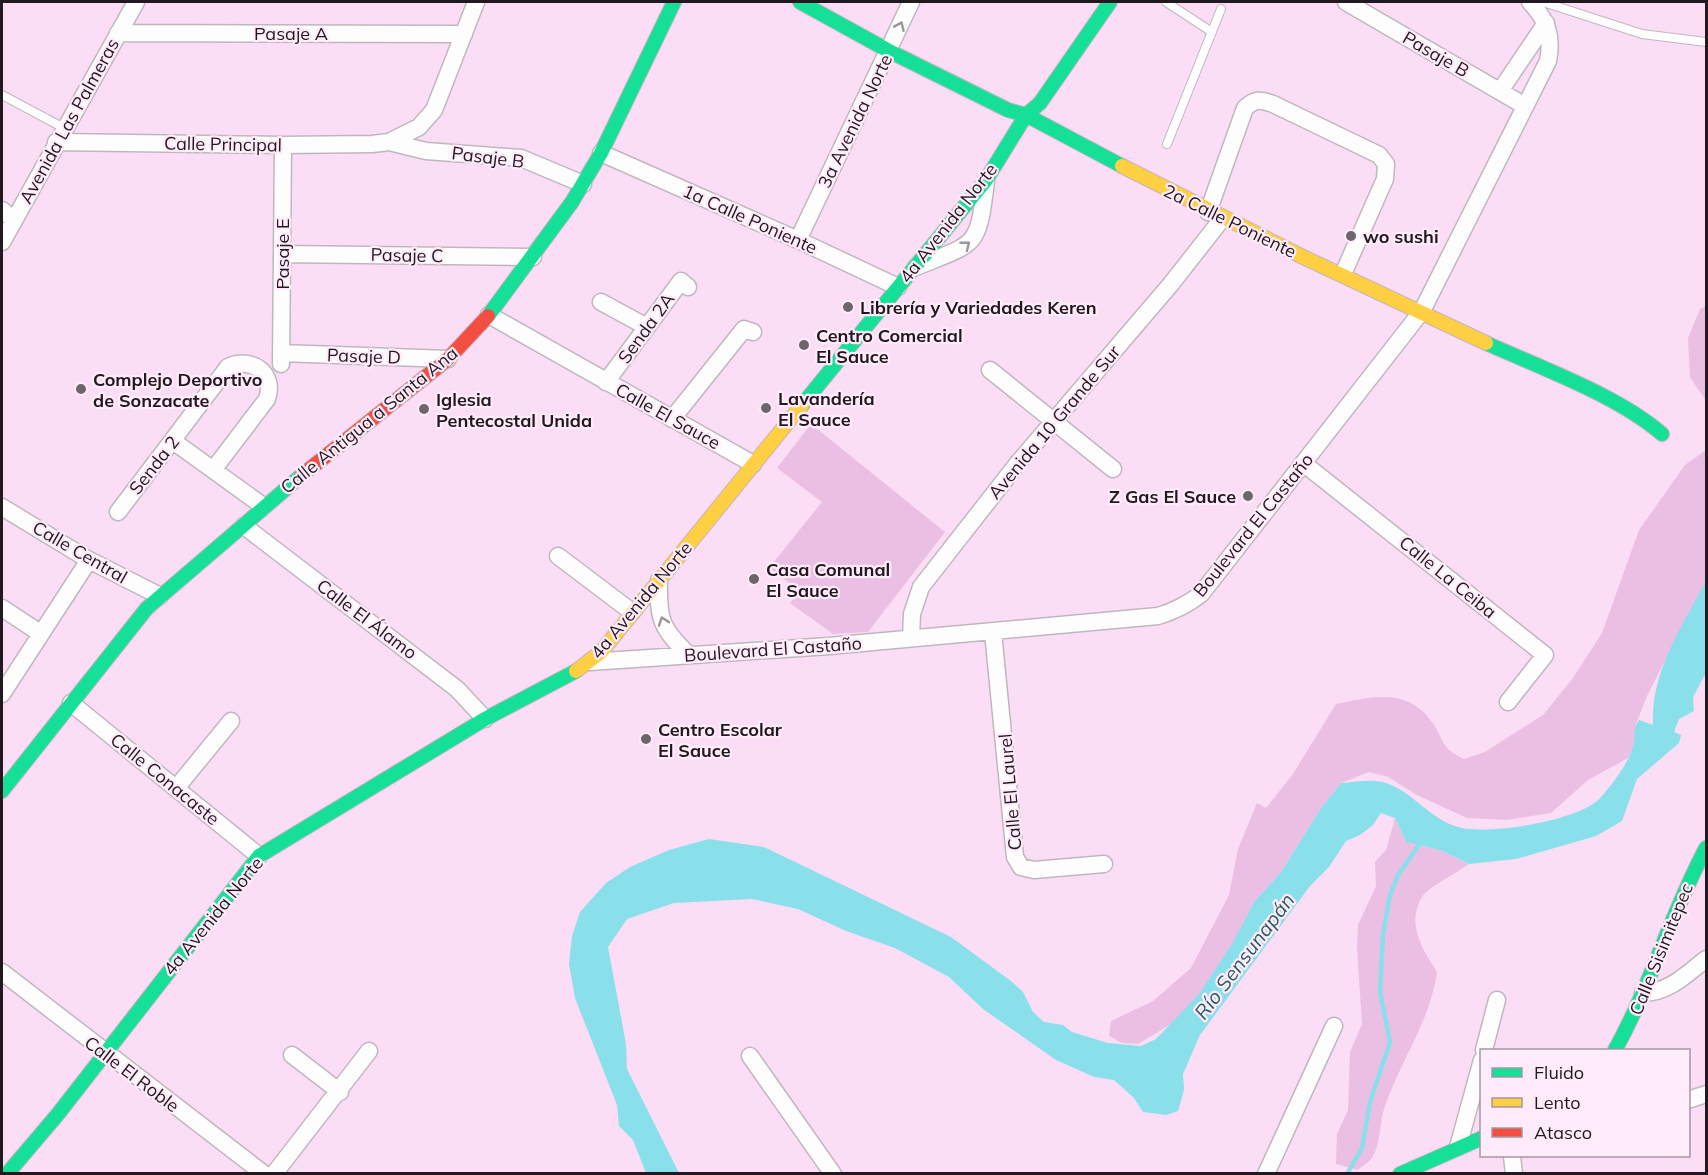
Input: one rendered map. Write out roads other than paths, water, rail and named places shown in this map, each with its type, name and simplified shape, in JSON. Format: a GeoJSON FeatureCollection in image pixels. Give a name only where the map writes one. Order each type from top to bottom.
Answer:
{"type":"FeatureCollection","features":[{"type":"Feature","properties":{"kind":"street","name":"Avenida Las Palmeras"},"geometry":{"type":"LineString","coordinates":[[2,242],[8,215],[60,135],[136,2]]}},
{"type":"Feature","properties":{"kind":"street"},"geometry":{"type":"LineString","coordinates":[[390,142],[419,128],[430,116],[476,2]]}},
{"type":"Feature","properties":{"kind":"street","name":"Calle Antigua a Santa Ana"},"geometry":{"type":"LineString","coordinates":[[2,791],[147,608],[243,526],[263,506],[448,359],[489,315],[533,257],[583,184],[601,153],[674,2]]}},
{"type":"Feature","properties":{"kind":"street","name":"2a Calle Poniente"},"geometry":{"type":"LineString","coordinates":[[800,2],[889,51],[1008,110],[1026,115],[1136,176],[1215,216],[1586,389],[1647,421],[1662,434]]}},
{"type":"Feature","properties":{"kind":"street","name":"3a Avenida Norte"},"geometry":{"type":"LineString","coordinates":[[798,240],[911,2]]}},
{"type":"Feature","properties":{"kind":"street","name":"4a Avenida Norte"},"geometry":{"type":"LineString","coordinates":[[7,1173],[105,1054],[259,856],[485,719],[590,662],[986,180],[1026,115],[1040,103],[1110,2]]}},
{"type":"Feature","properties":{"kind":"street","name":"Pasaje B"},"geometry":{"type":"LineString","coordinates":[[1347,2],[1526,106]]}},
{"type":"Feature","properties":{"kind":"street"},"geometry":{"type":"LineString","coordinates":[[1500,91],[1544,14],[1530,2]]}},
{"type":"Feature","properties":{"kind":"street","name":"Boulevard El Castaño"},"geometry":{"type":"LineString","coordinates":[[590,662],[993,632],[1158,616],[1175,611],[1201,594],[1422,311],[1548,61],[1552,44],[1544,14]]}},
{"type":"Feature","properties":{"kind":"street","name":"Pasaje A"},"geometry":{"type":"LineString","coordinates":[[118,33],[464,34]]}},
{"type":"Feature","properties":{"kind":"street"},"geometry":{"type":"LineString","coordinates":[[1215,216],[1245,108],[1253,100],[1262,100],[1272,104],[1379,155],[1386,164],[1385,179],[1343,274]]}},
{"type":"Feature","properties":{"kind":"street","name":"Calle Principal"},"geometry":{"type":"LineString","coordinates":[[60,135],[283,145],[390,142]]}},
{"type":"Feature","properties":{"kind":"street","name":"Pasaje B"},"geometry":{"type":"LineString","coordinates":[[390,142],[426,151],[521,158],[583,184]]}},
{"type":"Feature","properties":{"kind":"street","name":"Pasaje E"},"geometry":{"type":"LineString","coordinates":[[281,358],[283,145]]}},
{"type":"Feature","properties":{"kind":"street","name":"1a Calle Poniente"},"geometry":{"type":"LineString","coordinates":[[601,153],[898,287]]}},
{"type":"Feature","properties":{"kind":"street"},"geometry":{"type":"LineString","coordinates":[[913,269],[962,249],[972,241],[979,228],[986,180]]}},
{"type":"Feature","properties":{"kind":"street","name":"Avenida 10 Grande Sur"},"geometry":{"type":"LineString","coordinates":[[911,637],[912,614],[921,588],[1215,216]]}},
{"type":"Feature","properties":{"kind":"street","name":"Pasaje C"},"geometry":{"type":"LineString","coordinates":[[282,254],[533,257]]}},
{"type":"Feature","properties":{"kind":"street","name":"Senda 2A"},"geometry":{"type":"LineString","coordinates":[[606,382],[681,281],[688,287]]}},
{"type":"Feature","properties":{"kind":"street"},"geometry":{"type":"LineString","coordinates":[[601,302],[647,327]]}},
{"type":"Feature","properties":{"kind":"street","name":"Calle El Sauce"},"geometry":{"type":"LineString","coordinates":[[489,315],[753,464]]}},
{"type":"Feature","properties":{"kind":"street"},"geometry":{"type":"LineString","coordinates":[[672,418],[744,329],[753,332]]}},
{"type":"Feature","properties":{"kind":"street","name":"Pasaje D"},"geometry":{"type":"LineString","coordinates":[[281,358],[448,359]]}},
{"type":"Feature","properties":{"kind":"street","name":"Senda 2"},"geometry":{"type":"LineString","coordinates":[[118,512],[228,367],[238,362],[252,366],[268,376],[271,387],[267,399],[213,470]]}},
{"type":"Feature","properties":{"kind":"street"},"geometry":{"type":"LineString","coordinates":[[990,370],[1113,469]]}},
{"type":"Feature","properties":{"kind":"street"},"geometry":{"type":"LineString","coordinates":[[173,441],[263,506]]}},
{"type":"Feature","properties":{"kind":"street","name":"Calle La Ceiba"},"geometry":{"type":"LineString","coordinates":[[1303,463],[1545,656],[1508,702]]}},
{"type":"Feature","properties":{"kind":"street","name":"Calle Central"},"geometry":{"type":"LineString","coordinates":[[2,507],[89,560],[160,596]]}},
{"type":"Feature","properties":{"kind":"street","name":"Calle El Álamo"},"geometry":{"type":"LineString","coordinates":[[243,526],[457,689],[485,719]]}},
{"type":"Feature","properties":{"kind":"street"},"geometry":{"type":"LineString","coordinates":[[558,556],[632,612]]}},
{"type":"Feature","properties":{"kind":"street"},"geometry":{"type":"LineString","coordinates":[[2,694],[89,560]]}},
{"type":"Feature","properties":{"kind":"street"},"geometry":{"type":"LineString","coordinates":[[659,578],[661,622],[689,655]]}},
{"type":"Feature","properties":{"kind":"street"},"geometry":{"type":"LineString","coordinates":[[2,608],[40,633]]}},
{"type":"Feature","properties":{"kind":"street","name":"Calle El Laurel"},"geometry":{"type":"LineString","coordinates":[[993,632],[1015,857],[1021,867],[1034,870],[1104,864]]}},
{"type":"Feature","properties":{"kind":"street","name":"Calle Conacaste"},"geometry":{"type":"LineString","coordinates":[[70,703],[177,787],[259,856]]}},
{"type":"Feature","properties":{"kind":"street"},"geometry":{"type":"LineString","coordinates":[[177,787],[231,721]]}},
{"type":"Feature","properties":{"kind":"street","name":"Calle Sisimitepec"},"geometry":{"type":"LineString","coordinates":[[1616,1049],[1628,1029],[1680,898],[1707,848]]}},
{"type":"Feature","properties":{"kind":"street"},"geometry":{"type":"LineString","coordinates":[[1643,993],[1654,993],[1669,987],[1707,959]]}},
{"type":"Feature","properties":{"kind":"street","name":"Calle El Roble"},"geometry":{"type":"LineString","coordinates":[[2,972],[105,1054],[264,1173]]}},
{"type":"Feature","properties":{"kind":"street"},"geometry":{"type":"LineString","coordinates":[[1484,1049],[1497,1000]]}},
{"type":"Feature","properties":{"kind":"street"},"geometry":{"type":"LineString","coordinates":[[1266,1173],[1334,1026]]}},
{"type":"Feature","properties":{"kind":"street"},"geometry":{"type":"LineString","coordinates":[[274,1173],[340,1092],[369,1052]]}},
{"type":"Feature","properties":{"kind":"street"},"geometry":{"type":"LineString","coordinates":[[292,1055],[340,1092]]}},
{"type":"Feature","properties":{"kind":"street"},"geometry":{"type":"LineString","coordinates":[[750,1056],[834,1173]]}},
{"type":"Feature","properties":{"kind":"street"},"geometry":{"type":"LineString","coordinates":[[1458,1147],[1480,1067]]}},
{"type":"Feature","properties":{"kind":"street"},"geometry":{"type":"LineString","coordinates":[[1690,1100],[1707,1094]]}},
{"type":"Feature","properties":{"kind":"street"},"geometry":{"type":"LineString","coordinates":[[1401,1173],[1480,1139]]}},
{"type":"Feature","properties":{"kind":"street"},"geometry":{"type":"LineString","coordinates":[[1512,1157],[1514,1173]]}},
{"type":"Feature","properties":{"kind":"lane"},"geometry":{"type":"LineString","coordinates":[[1166,2],[1212,32]]}},
{"type":"Feature","properties":{"kind":"lane"},"geometry":{"type":"LineString","coordinates":[[1167,144],[1221,9]]}},
{"type":"Feature","properties":{"kind":"lane"},"geometry":{"type":"LineString","coordinates":[[1544,14],[1642,34],[1707,42]]}},
{"type":"Feature","properties":{"kind":"lane"},"geometry":{"type":"LineString","coordinates":[[2,95],[60,135]]}},
{"type":"Feature","properties":{"kind":"water","name":"Río Sensunapán"},"geometry":{"type":"Polygon","coordinates":[[[1706,580],[1706,673],[1693,697],[1694,711],[1679,719],[1674,732],[1681,735],[1679,743],[1637,779],[1622,821],[1596,836],[1516,859],[1469,864],[1440,850],[1406,842],[1395,818],[1381,813],[1373,825],[1360,835],[1346,841],[1329,867],[1310,886],[1200,1035],[1183,1074],[1184,1090],[1178,1111],[1166,1115],[1143,1112],[1134,1098],[1114,1080],[1094,1077],[1056,1060],[983,1009],[949,977],[895,948],[846,931],[798,909],[752,899],[674,903],[627,919],[608,947],[626,1044],[627,1069],[679,1173],[646,1173],[633,1140],[619,1126],[617,1105],[575,998],[569,964],[572,936],[580,912],[606,883],[630,867],[669,850],[709,839],[764,847],[951,937],[1011,981],[1023,992],[1033,1012],[1044,1022],[1063,1025],[1072,1032],[1108,1043],[1141,1046],[1156,1039],[1199,994],[1232,944],[1254,902],[1281,872],[1321,808],[1341,783],[1382,782],[1403,791],[1451,825],[1476,829],[1514,827],[1557,819],[1591,805],[1602,796],[1629,756],[1639,720],[1653,725],[1653,705],[1662,668],[1706,580]]]}},
{"type":"Feature","properties":{"kind":"waterway"},"geometry":{"type":"LineString","coordinates":[[1347,1174],[1362,1148],[1370,1102],[1390,1042],[1380,991],[1383,934],[1390,895],[1398,875],[1419,845]]}},
{"type":"Feature","properties":{"kind":"place","name":"wo sushi"},"geometry":{"type":"Point","coordinates":[1351,236]}},
{"type":"Feature","properties":{"kind":"place","name":"Librería y Variedades Keren"},"geometry":{"type":"Point","coordinates":[848,307]}},
{"type":"Feature","properties":{"kind":"place","name":"Centro Comercial El Sauce"},"geometry":{"type":"Point","coordinates":[804,345]}},
{"type":"Feature","properties":{"kind":"place","name":"Complejo Deportivo de Sonzacate"},"geometry":{"type":"Point","coordinates":[81,389]}},
{"type":"Feature","properties":{"kind":"place","name":"Lavandería El Sauce"},"geometry":{"type":"Point","coordinates":[766,408]}},
{"type":"Feature","properties":{"kind":"place","name":"Iglesia Pentecostal Unida"},"geometry":{"type":"Point","coordinates":[424,409]}},
{"type":"Feature","properties":{"kind":"place","name":"Z Gas El Sauce"},"geometry":{"type":"Point","coordinates":[1248,496]}},
{"type":"Feature","properties":{"kind":"place","name":"Casa Comunal El Sauce"},"geometry":{"type":"Point","coordinates":[754,579]}},
{"type":"Feature","properties":{"kind":"place","name":"Centro Escolar El Sauce"},"geometry":{"type":"Point","coordinates":[646,739]}}]}
